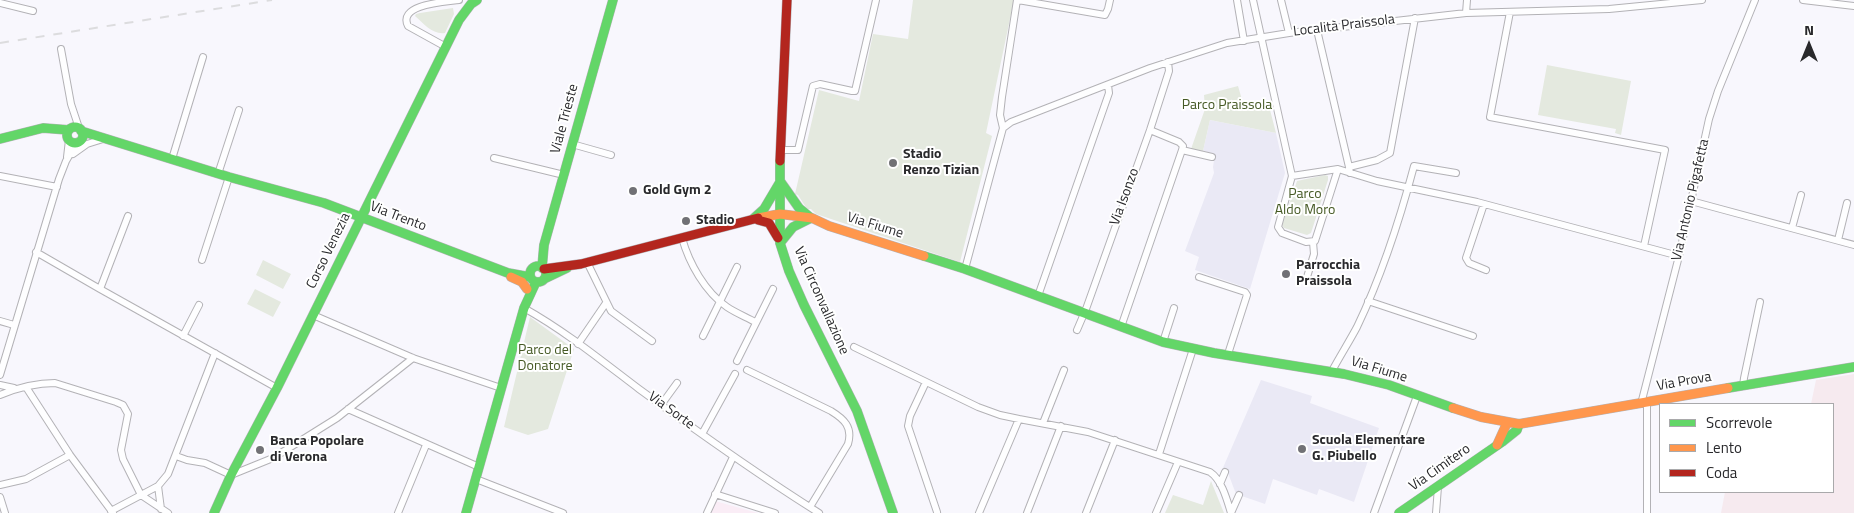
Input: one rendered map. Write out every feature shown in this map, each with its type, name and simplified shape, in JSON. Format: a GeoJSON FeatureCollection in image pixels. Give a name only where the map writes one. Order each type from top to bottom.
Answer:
{"type":"FeatureCollection","features":[{"type":"Feature","properties":{"kind":"street"},"geometry":{"type":"LineString","coordinates":[[446,46],[408,26],[407,16],[415,8],[460,0],[474,2]]}},
{"type":"Feature","properties":{"kind":"street","name":"Viale Trieste"},"geometry":{"type":"LineString","coordinates":[[466,513],[613,0]]}},
{"type":"Feature","properties":{"kind":"street","name":"Via Circonvallazione"},"geometry":{"type":"LineString","coordinates":[[787,0],[780,150],[780,242],[789,271],[804,306],[857,411],[889,510]]}},
{"type":"Feature","properties":{"kind":"street"},"geometry":{"type":"LineString","coordinates":[[780,150],[798,150],[813,86],[820,84],[855,91],[876,0]]}},
{"type":"Feature","properties":{"kind":"street"},"geometry":{"type":"LineString","coordinates":[[964,269],[1003,128],[1000,115],[1002,97],[1018,0],[1105,15],[1110,0]]}},
{"type":"Feature","properties":{"kind":"street"},"geometry":{"type":"LineString","coordinates":[[1237,0],[1244,41]]}},
{"type":"Feature","properties":{"kind":"street"},"geometry":{"type":"LineString","coordinates":[[1253,0],[1292,176],[1278,227],[1282,233],[1300,240],[1313,242]]}},
{"type":"Feature","properties":{"kind":"street"},"geometry":{"type":"LineString","coordinates":[[1281,0],[1289,33]]}},
{"type":"Feature","properties":{"kind":"street"},"geometry":{"type":"LineString","coordinates":[[1466,13],[1467,0]]}},
{"type":"Feature","properties":{"kind":"street","name":"Località Praissola"},"geometry":{"type":"LineString","coordinates":[[1003,128],[1011,122],[1168,62],[1227,43],[1262,39],[1289,33],[1466,13],[1609,9],[1702,0]]}},
{"type":"Feature","properties":{"kind":"street","name":"Via Antonio Pigafetta"},"geometry":{"type":"LineString","coordinates":[[1647,513],[1644,403],[1709,119],[1718,91],[1755,0]]}},
{"type":"Feature","properties":{"kind":"street"},"geometry":{"type":"LineString","coordinates":[[1803,0],[1854,6]]}},
{"type":"Feature","properties":{"kind":"street","name":"Corso Venezia"},"geometry":{"type":"LineString","coordinates":[[214,513],[231,474],[277,388],[459,20],[474,2]]}},
{"type":"Feature","properties":{"kind":"street"},"geometry":{"type":"LineString","coordinates":[[0,3],[33,11]]}},
{"type":"Feature","properties":{"kind":"street"},"geometry":{"type":"LineString","coordinates":[[1510,12],[1490,117],[1665,150],[1644,246]]}},
{"type":"Feature","properties":{"kind":"street"},"geometry":{"type":"LineString","coordinates":[[1350,170],[1390,153],[1415,18]]}},
{"type":"Feature","properties":{"kind":"street"},"geometry":{"type":"LineString","coordinates":[[1317,30],[1350,170]]}},
{"type":"Feature","properties":{"kind":"street"},"geometry":{"type":"LineString","coordinates":[[0,376],[36,252],[75,134],[61,49]]}},
{"type":"Feature","properties":{"kind":"street"},"geometry":{"type":"LineString","coordinates":[[172,160],[203,57]]}},
{"type":"Feature","properties":{"kind":"street","name":"Via Isonzo"},"geometry":{"type":"LineString","coordinates":[[1077,330],[1150,130],[1168,71],[1168,62]]}},
{"type":"Feature","properties":{"kind":"street"},"geometry":{"type":"LineString","coordinates":[[1038,296],[1109,93],[1108,85]]}},
{"type":"Feature","properties":{"kind":"street"},"geometry":{"type":"LineString","coordinates":[[218,174],[239,110]]}},
{"type":"Feature","properties":{"kind":"street","name":"Via Trento"},"geometry":{"type":"LineString","coordinates":[[0,139],[43,128],[106,139],[218,174],[324,203],[508,273],[534,276]]}},
{"type":"Feature","properties":{"kind":"street"},"geometry":{"type":"LineString","coordinates":[[1121,327],[1183,146],[1179,142],[1150,130]]}},
{"type":"Feature","properties":{"kind":"street"},"geometry":{"type":"LineString","coordinates":[[66,161],[86,144],[106,139]]}},
{"type":"Feature","properties":{"kind":"street"},"geometry":{"type":"LineString","coordinates":[[572,144],[611,155]]}},
{"type":"Feature","properties":{"kind":"street"},"geometry":{"type":"LineString","coordinates":[[1182,150],[1212,157]]}},
{"type":"Feature","properties":{"kind":"street"},"geometry":{"type":"LineString","coordinates":[[494,158],[564,175]]}},
{"type":"Feature","properties":{"kind":"street"},"geometry":{"type":"LineString","coordinates":[[1332,371],[1368,301],[1414,166],[1456,174]]}},
{"type":"Feature","properties":{"kind":"street"},"geometry":{"type":"LineString","coordinates":[[1292,176],[1338,169],[1350,170],[1408,187],[1484,204],[1679,256]]}},
{"type":"Feature","properties":{"kind":"street"},"geometry":{"type":"LineString","coordinates":[[1307,277],[1314,254],[1313,242],[1317,238],[1338,169]]}},
{"type":"Feature","properties":{"kind":"street"},"geometry":{"type":"LineString","coordinates":[[0,176],[57,187]]}},
{"type":"Feature","properties":{"kind":"street"},"geometry":{"type":"LineString","coordinates":[[202,260],[229,177]]}},
{"type":"Feature","properties":{"kind":"street"},"geometry":{"type":"LineString","coordinates":[[752,220],[764,209],[780,181],[799,208],[812,218],[794,226],[786,232],[780,242]]}},
{"type":"Feature","properties":{"kind":"street"},"geometry":{"type":"LineString","coordinates":[[1792,228],[1801,195]]}},
{"type":"Feature","properties":{"kind":"street"},"geometry":{"type":"LineString","coordinates":[[1690,201],[1854,245]]}},
{"type":"Feature","properties":{"kind":"street"},"geometry":{"type":"LineString","coordinates":[[1838,240],[1848,203]]}},
{"type":"Feature","properties":{"kind":"street"},"geometry":{"type":"LineString","coordinates":[[1484,204],[1466,258],[1469,264],[1486,270]]}},
{"type":"Feature","properties":{"kind":"street","name":"Via Fiume"},"geometry":{"type":"LineString","coordinates":[[534,276],[780,214],[812,218],[829,226],[964,269],[1163,342],[1193,349],[1332,371],[1372,380],[1479,418],[1519,424]]}},
{"type":"Feature","properties":{"kind":"street"},"geometry":{"type":"LineString","coordinates":[[100,289],[128,216]]}},
{"type":"Feature","properties":{"kind":"street"},"geometry":{"type":"LineString","coordinates":[[752,220],[763,220],[769,224],[780,242]]}},
{"type":"Feature","properties":{"kind":"street"},"geometry":{"type":"LineString","coordinates":[[682,238],[687,256],[707,287],[726,306],[756,322]]}},
{"type":"Feature","properties":{"kind":"street","name":"Viale Trieste"},"geometry":{"type":"LineString","coordinates":[[524,306],[527,289],[534,276],[546,273],[543,266],[544,244]]}},
{"type":"Feature","properties":{"kind":"street"},"geometry":{"type":"LineString","coordinates":[[36,252],[277,388]]}},
{"type":"Feature","properties":{"kind":"street"},"geometry":{"type":"LineString","coordinates":[[587,262],[611,312],[652,341]]}},
{"type":"Feature","properties":{"kind":"street","name":"Via Fiume"},"geometry":{"type":"LineString","coordinates":[[543,266],[568,266]]}},
{"type":"Feature","properties":{"kind":"street"},"geometry":{"type":"LineString","coordinates":[[703,336],[737,268]]}},
{"type":"Feature","properties":{"kind":"street","name":"Via Trento"},"geometry":{"type":"LineString","coordinates":[[498,269],[534,276]]}},
{"type":"Feature","properties":{"kind":"street"},"geometry":{"type":"LineString","coordinates":[[508,273],[509,276],[522,282],[527,289]]}},
{"type":"Feature","properties":{"kind":"street"},"geometry":{"type":"LineString","coordinates":[[1199,277],[1245,292],[1247,295],[1228,354]]}},
{"type":"Feature","properties":{"kind":"street"},"geometry":{"type":"LineString","coordinates":[[737,361],[773,289]]}},
{"type":"Feature","properties":{"kind":"street"},"geometry":{"type":"LineString","coordinates":[[1368,301],[1473,336]]}},
{"type":"Feature","properties":{"kind":"street"},"geometry":{"type":"LineString","coordinates":[[1743,386],[1760,302]]}},
{"type":"Feature","properties":{"kind":"street"},"geometry":{"type":"LineString","coordinates":[[578,344],[606,303]]}},
{"type":"Feature","properties":{"kind":"street"},"geometry":{"type":"LineString","coordinates":[[183,336],[200,305]]}},
{"type":"Feature","properties":{"kind":"street","name":"Via Sorte"},"geometry":{"type":"LineString","coordinates":[[524,306],[733,457],[791,497],[819,513]]}},
{"type":"Feature","properties":{"kind":"street"},"geometry":{"type":"LineString","coordinates":[[1163,342],[1174,308]]}},
{"type":"Feature","properties":{"kind":"street"},"geometry":{"type":"LineString","coordinates":[[313,315],[412,358],[501,388]]}},
{"type":"Feature","properties":{"kind":"street"},"geometry":{"type":"LineString","coordinates":[[0,321],[14,325]]}},
{"type":"Feature","properties":{"kind":"street"},"geometry":{"type":"LineString","coordinates":[[854,347],[978,407],[1000,415],[1088,432],[1210,472],[1215,475],[1220,484],[1231,513]]}},
{"type":"Feature","properties":{"kind":"street"},"geometry":{"type":"LineString","coordinates":[[1159,454],[1193,349]]}},
{"type":"Feature","properties":{"kind":"street"},"geometry":{"type":"LineString","coordinates":[[26,387],[70,456],[112,512],[158,486],[168,474],[215,353]]}},
{"type":"Feature","properties":{"kind":"street"},"geometry":{"type":"LineString","coordinates":[[176,456],[205,463],[231,474],[273,458],[337,418],[412,358]]}},
{"type":"Feature","properties":{"kind":"street","name":"Via Prova"},"geometry":{"type":"LineString","coordinates":[[1519,424],[1854,367]]}},
{"type":"Feature","properties":{"kind":"street"},"geometry":{"type":"LineString","coordinates":[[747,370],[842,417],[847,423],[850,435],[848,444],[810,507]]}},
{"type":"Feature","properties":{"kind":"street"},"geometry":{"type":"LineString","coordinates":[[1043,423],[1064,370]]}},
{"type":"Feature","properties":{"kind":"street"},"geometry":{"type":"LineString","coordinates":[[702,434],[735,374]]}},
{"type":"Feature","properties":{"kind":"street"},"geometry":{"type":"LineString","coordinates":[[926,382],[910,416],[908,426],[937,512]]}},
{"type":"Feature","properties":{"kind":"street"},"geometry":{"type":"LineString","coordinates":[[0,385],[15,388],[54,383],[116,402],[123,406],[127,410],[128,420],[121,450],[123,460],[141,495],[168,513]]}},
{"type":"Feature","properties":{"kind":"street"},"geometry":{"type":"LineString","coordinates":[[661,405],[677,383]]}},
{"type":"Feature","properties":{"kind":"street"},"geometry":{"type":"LineString","coordinates":[[0,395],[15,388]]}},
{"type":"Feature","properties":{"kind":"street"},"geometry":{"type":"LineString","coordinates":[[1374,513],[1417,396]]}},
{"type":"Feature","properties":{"kind":"street"},"geometry":{"type":"LineString","coordinates":[[348,409],[479,467]]}},
{"type":"Feature","properties":{"kind":"street"},"geometry":{"type":"LineString","coordinates":[[979,513],[1019,419]]}},
{"type":"Feature","properties":{"kind":"street"},"geometry":{"type":"LineString","coordinates":[[1497,445],[1507,423]]}},
{"type":"Feature","properties":{"kind":"street","name":"Via Cimitero"},"geometry":{"type":"LineString","coordinates":[[1399,513],[1512,434],[1517,430],[1519,424]]}},
{"type":"Feature","properties":{"kind":"street"},"geometry":{"type":"LineString","coordinates":[[1027,513],[1061,426]]}},
{"type":"Feature","properties":{"kind":"street"},"geometry":{"type":"LineString","coordinates":[[1086,513],[1115,440]]}},
{"type":"Feature","properties":{"kind":"street"},"geometry":{"type":"LineString","coordinates":[[398,513],[426,445]]}},
{"type":"Feature","properties":{"kind":"street"},"geometry":{"type":"LineString","coordinates":[[0,485],[26,478],[70,456]]}},
{"type":"Feature","properties":{"kind":"street"},"geometry":{"type":"LineString","coordinates":[[707,513],[733,457]]}},
{"type":"Feature","properties":{"kind":"street"},"geometry":{"type":"LineString","coordinates":[[1156,513],[1178,462]]}},
{"type":"Feature","properties":{"kind":"street"},"geometry":{"type":"LineString","coordinates":[[1220,484],[1225,472]]}},
{"type":"Feature","properties":{"kind":"street"},"geometry":{"type":"LineString","coordinates":[[476,479],[546,510],[563,513]]}},
{"type":"Feature","properties":{"kind":"street"},"geometry":{"type":"LineString","coordinates":[[158,486],[161,509]]}},
{"type":"Feature","properties":{"kind":"street"},"geometry":{"type":"LineString","coordinates":[[1436,513],[1438,487]]}},
{"type":"Feature","properties":{"kind":"street"},"geometry":{"type":"LineString","coordinates":[[715,494],[775,513]]}},
{"type":"Feature","properties":{"kind":"street"},"geometry":{"type":"LineString","coordinates":[[1231,513],[1239,495]]}},
{"type":"Feature","properties":{"kind":"street"},"geometry":{"type":"LineString","coordinates":[[0,497],[5,513]]}},
{"type":"Feature","properties":{"kind":"shaded area"},"geometry":{"type":"Polygon","coordinates":[[[1210,120],[1276,133],[1285,173],[1250,289],[1195,270],[1199,257],[1185,251],[1214,173],[1215,154],[1203,151],[1210,120]]]}},
{"type":"Feature","properties":{"kind":"shaded area"},"geometry":{"type":"Polygon","coordinates":[[[1854,374],[1854,513],[1721,513],[1725,493],[1834,493],[1834,403],[1811,403],[1816,380],[1854,374]]]}},
{"type":"Feature","properties":{"kind":"shaded area","name":"Scuola Elementare G. Piubello"},"geometry":{"type":"Polygon","coordinates":[[[1261,380],[1312,396],[1310,403],[1379,428],[1354,502],[1319,489],[1317,495],[1273,479],[1265,504],[1236,494],[1228,473],[1222,470],[1261,380]]]}},
{"type":"Feature","properties":{"kind":"shaded area"},"geometry":{"type":"Polygon","coordinates":[[[715,501],[758,513],[711,513],[715,501]]]}},
{"type":"Feature","properties":{"kind":"green space","name":"Stadio Renzo Tizian"},"geometry":{"type":"Polygon","coordinates":[[[913,0],[1014,0],[986,133],[992,136],[960,262],[816,214],[811,209],[807,209],[798,195],[795,194],[819,90],[859,101],[873,34],[908,39],[913,0]]]}},
{"type":"Feature","properties":{"kind":"green space"},"geometry":{"type":"Polygon","coordinates":[[[453,8],[454,14],[445,33],[433,31],[415,16],[420,13],[453,8]]]}},
{"type":"Feature","properties":{"kind":"green space"},"geometry":{"type":"Polygon","coordinates":[[[1547,65],[1631,81],[1621,135],[1615,133],[1616,129],[1538,115],[1547,65]]]}},
{"type":"Feature","properties":{"kind":"green space","name":"Parco Praissola"},"geometry":{"type":"Polygon","coordinates":[[[1238,86],[1245,110],[1269,106],[1276,133],[1210,120],[1203,151],[1191,149],[1205,109],[1204,95],[1238,86]]]}},
{"type":"Feature","properties":{"kind":"green space","name":"Parco Aldo Moro"},"geometry":{"type":"Polygon","coordinates":[[[1328,176],[1328,180],[1311,233],[1307,235],[1284,228],[1282,225],[1297,181],[1328,176]]]}},
{"type":"Feature","properties":{"kind":"green space"},"geometry":{"type":"Polygon","coordinates":[[[263,260],[291,274],[283,289],[256,275],[263,260]]]}},
{"type":"Feature","properties":{"kind":"green space"},"geometry":{"type":"Polygon","coordinates":[[[255,289],[281,302],[273,317],[247,304],[255,289]]]}},
{"type":"Feature","properties":{"kind":"green space","name":"Parco del Donatore"},"geometry":{"type":"Polygon","coordinates":[[[530,317],[574,349],[548,429],[528,435],[504,427],[530,317]]]}},
{"type":"Feature","properties":{"kind":"green space"},"geometry":{"type":"Polygon","coordinates":[[[1211,481],[1224,513],[1165,513],[1173,495],[1203,505],[1211,481]]]}},
{"type":"Feature","properties":{"kind":"railway"},"geometry":{"type":"LineString","coordinates":[[0,43],[272,0]]}},
{"type":"Feature","properties":{"kind":"traffic: fast"},"geometry":{"type":"LineString","coordinates":[[214,513],[231,475],[277,388],[459,20],[471,4],[477,0]]}},
{"type":"Feature","properties":{"kind":"traffic: fast"},"geometry":{"type":"LineString","coordinates":[[542,268],[544,245],[613,0]]}},
{"type":"Feature","properties":{"kind":"traffic: fast"},"geometry":{"type":"LineString","coordinates":[[75,127],[83,135],[75,143],[67,135],[75,127]]}},
{"type":"Feature","properties":{"kind":"traffic: fast"},"geometry":{"type":"LineString","coordinates":[[0,139],[43,128],[69,130]]}},
{"type":"Feature","properties":{"kind":"traffic: fast"},"geometry":{"type":"LineString","coordinates":[[81,131],[229,177],[324,203],[508,273],[530,277]]}},
{"type":"Feature","properties":{"kind":"traffic: fast"},"geometry":{"type":"LineString","coordinates":[[780,161],[780,243],[789,271],[804,305],[857,411],[893,513]]}},
{"type":"Feature","properties":{"kind":"traffic: fast"},"geometry":{"type":"LineString","coordinates":[[780,181],[799,208],[811,218]]}},
{"type":"Feature","properties":{"kind":"traffic: fast"},"geometry":{"type":"LineString","coordinates":[[754,218],[764,209],[780,182]]}},
{"type":"Feature","properties":{"kind":"traffic: fast"},"geometry":{"type":"LineString","coordinates":[[780,243],[793,227],[811,218]]}},
{"type":"Feature","properties":{"kind":"traffic: fast"},"geometry":{"type":"LineString","coordinates":[[924,256],[965,269],[1163,342],[1214,353],[1344,374],[1389,385],[1453,408]]}},
{"type":"Feature","properties":{"kind":"traffic: fast"},"geometry":{"type":"LineString","coordinates":[[538,266],[544,268],[546,274],[544,280],[538,282],[532,280],[530,274],[532,268],[538,266]]}},
{"type":"Feature","properties":{"kind":"traffic: fast"},"geometry":{"type":"LineString","coordinates":[[544,279],[567,268]]}},
{"type":"Feature","properties":{"kind":"traffic: fast"},"geometry":{"type":"LineString","coordinates":[[466,513],[524,308],[536,282]]}},
{"type":"Feature","properties":{"kind":"traffic: fast"},"geometry":{"type":"LineString","coordinates":[[1728,388],[1854,367]]}},
{"type":"Feature","properties":{"kind":"traffic: fast"},"geometry":{"type":"LineString","coordinates":[[1399,513],[1502,442],[1517,430],[1519,424]]}},
{"type":"Feature","properties":{"kind":"traffic: slow"},"geometry":{"type":"LineString","coordinates":[[758,218],[780,214],[812,218],[829,226],[924,256]]}},
{"type":"Feature","properties":{"kind":"traffic: slow"},"geometry":{"type":"LineString","coordinates":[[511,277],[522,282],[527,289]]}},
{"type":"Feature","properties":{"kind":"traffic: slow"},"geometry":{"type":"LineString","coordinates":[[1453,408],[1481,417],[1519,424],[1728,388]]}},
{"type":"Feature","properties":{"kind":"traffic: slow"},"geometry":{"type":"LineString","coordinates":[[1497,445],[1507,423]]}},
{"type":"Feature","properties":{"kind":"traffic: jam"},"geometry":{"type":"LineString","coordinates":[[780,161],[787,0]]}},
{"type":"Feature","properties":{"kind":"traffic: jam"},"geometry":{"type":"LineString","coordinates":[[544,269],[581,264],[758,218]]}},
{"type":"Feature","properties":{"kind":"traffic: jam"},"geometry":{"type":"LineString","coordinates":[[758,220],[769,223],[778,238]]}},
{"type":"Feature","properties":{"kind":"place","name":"Stadio Renzo Tizian"},"geometry":{"type":"Point","coordinates":[893,163]}},
{"type":"Feature","properties":{"kind":"place","name":"Gold Gym 2"},"geometry":{"type":"Point","coordinates":[633,191]}},
{"type":"Feature","properties":{"kind":"place","name":"Stadio"},"geometry":{"type":"Point","coordinates":[686,221]}},
{"type":"Feature","properties":{"kind":"place","name":"Parrocchia Praissola"},"geometry":{"type":"Point","coordinates":[1286,274]}},
{"type":"Feature","properties":{"kind":"place","name":"Scuola Elementare G. Piubello"},"geometry":{"type":"Point","coordinates":[1302,449]}},
{"type":"Feature","properties":{"kind":"place","name":"Banca Popolare di Verona"},"geometry":{"type":"Point","coordinates":[260,450]}}]}
